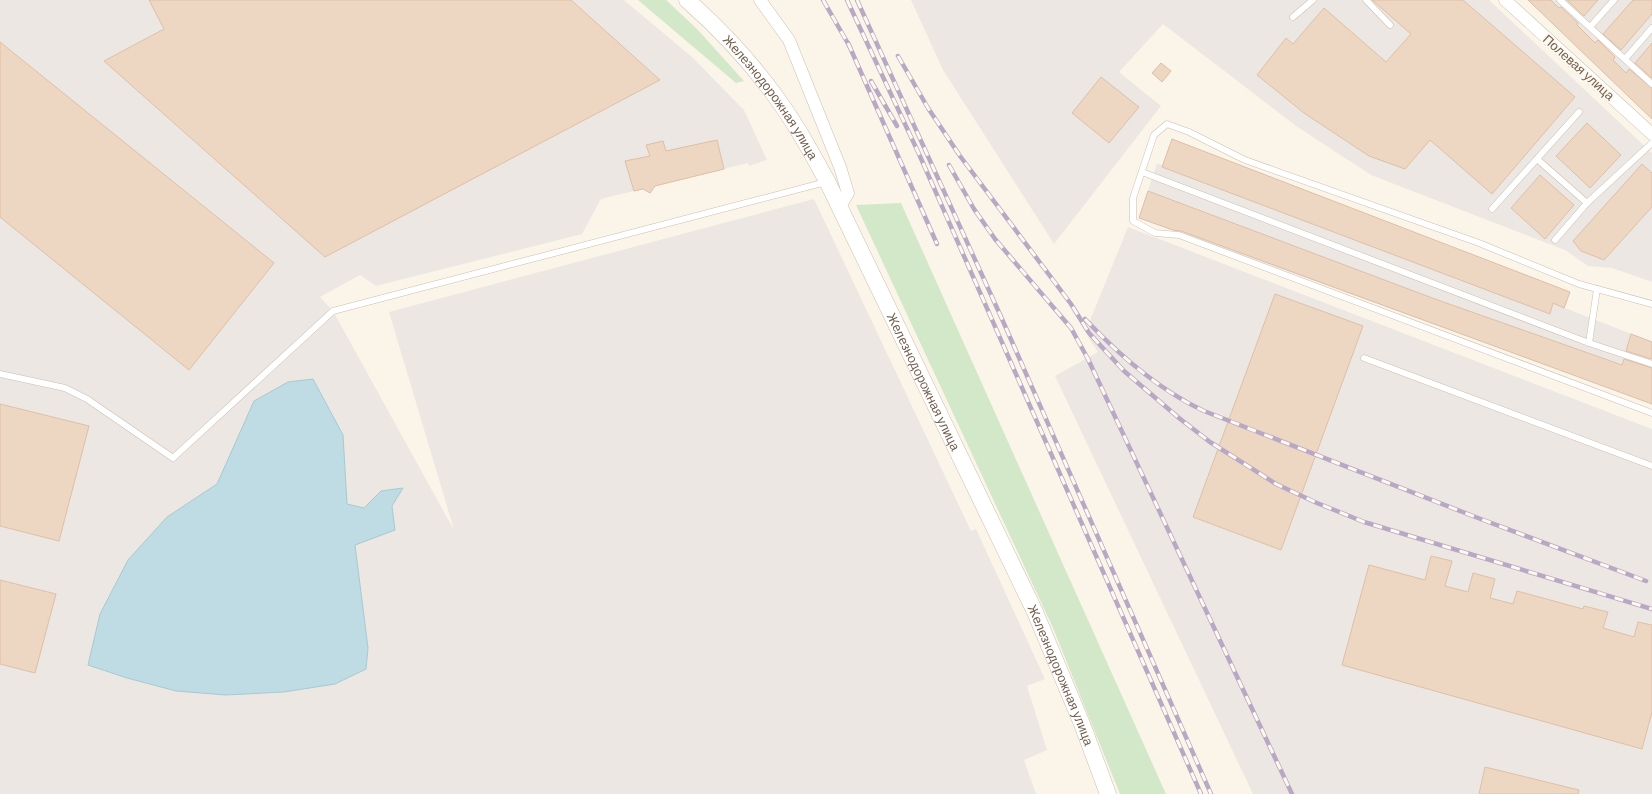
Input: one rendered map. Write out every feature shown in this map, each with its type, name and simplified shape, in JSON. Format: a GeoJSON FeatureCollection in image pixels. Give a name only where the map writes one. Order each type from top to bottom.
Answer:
{"type":"FeatureCollection","features":[{"type":"Feature","properties":{"kind":"main road","name":"Железнодорожная улица"},"geometry":{"type":"LineString","coordinates":[[687,0],[741,53],[779,102],[795,125],[827,181],[1035,612],[1082,724],[1108,794]]}},
{"type":"Feature","properties":{"kind":"street"},"geometry":{"type":"LineString","coordinates":[[760,0],[789,40],[840,167],[848,193],[840,206]]}},
{"type":"Feature","properties":{"kind":"street","name":"Полевая улица"},"geometry":{"type":"LineString","coordinates":[[1505,0],[1652,134]]}},
{"type":"Feature","properties":{"kind":"lane"},"geometry":{"type":"LineString","coordinates":[[1293,17],[1313,0]]}},
{"type":"Feature","properties":{"kind":"lane"},"geometry":{"type":"LineString","coordinates":[[1366,0],[1390,26]]}},
{"type":"Feature","properties":{"kind":"lane"},"geometry":{"type":"LineString","coordinates":[[1560,0],[1652,84]]}},
{"type":"Feature","properties":{"kind":"lane"},"geometry":{"type":"LineString","coordinates":[[1590,27],[1614,0]]}},
{"type":"Feature","properties":{"kind":"lane"},"geometry":{"type":"LineString","coordinates":[[1625,59],[1652,28]]}},
{"type":"Feature","properties":{"kind":"lane"},"geometry":{"type":"LineString","coordinates":[[1492,209],[1579,112]]}},
{"type":"Feature","properties":{"kind":"lane"},"geometry":{"type":"LineString","coordinates":[[1652,304],[1579,284],[1479,243],[1245,160],[1188,132],[1167,124],[1154,135],[1133,198],[1133,221],[1155,233],[1179,235],[1652,413]]}},
{"type":"Feature","properties":{"kind":"lane"},"geometry":{"type":"LineString","coordinates":[[1555,240],[1587,203],[1652,143]]}},
{"type":"Feature","properties":{"kind":"lane"},"geometry":{"type":"LineString","coordinates":[[1537,159],[1587,203]]}},
{"type":"Feature","properties":{"kind":"lane"},"geometry":{"type":"LineString","coordinates":[[1142,172],[1589,343],[1652,364]]}},
{"type":"Feature","properties":{"kind":"lane"},"geometry":{"type":"LineString","coordinates":[[0,374],[64,388],[87,399],[173,458],[333,311],[827,181]]}},
{"type":"Feature","properties":{"kind":"lane"},"geometry":{"type":"LineString","coordinates":[[1589,343],[1597,289]]}},
{"type":"Feature","properties":{"kind":"lane"},"geometry":{"type":"LineString","coordinates":[[1364,358],[1652,466]]}},
{"type":"Feature","properties":{"kind":"shaded area"},"geometry":{"type":"Polygon","coordinates":[[[0,0],[624,0],[692,57],[744,110],[767,160],[749,166],[748,163],[601,199],[582,234],[376,286],[360,275],[320,297],[333,311],[454,530],[389,312],[814,199],[971,531],[976,529],[1045,679],[1027,686],[1047,750],[1024,760],[1036,794],[0,794],[0,0]]]}},
{"type":"Feature","properties":{"kind":"shaded area"},"geometry":{"type":"Polygon","coordinates":[[[911,0],[1489,0],[1652,153],[1652,282],[1612,268],[1588,266],[1565,250],[1371,175],[1296,126],[1163,24],[1119,72],[1161,106],[1054,244],[943,70],[911,0]]]}},
{"type":"Feature","properties":{"kind":"shaded area"},"geometry":{"type":"Polygon","coordinates":[[[1528,0],[1652,0],[1652,117],[1528,0]]]}},
{"type":"Feature","properties":{"kind":"shaded area"},"geometry":{"type":"Polygon","coordinates":[[[1172,139],[1570,292],[1565,308],[1652,342],[1652,403],[1139,218],[1157,163],[1163,166],[1172,139]]]}},
{"type":"Feature","properties":{"kind":"shaded area"},"geometry":{"type":"Polygon","coordinates":[[[1128,227],[1652,429],[1652,794],[1253,794],[1055,376],[1098,352],[1088,337],[1089,323],[1128,227]]]}},
{"type":"Feature","properties":{"kind":"green space"},"geometry":{"type":"Polygon","coordinates":[[[638,0],[666,0],[697,29],[744,81],[736,83],[638,0]]]}},
{"type":"Feature","properties":{"kind":"green space"},"geometry":{"type":"Polygon","coordinates":[[[901,203],[1166,794],[1120,794],[1053,628],[856,205],[901,203]]]}},
{"type":"Feature","properties":{"kind":"water"},"geometry":{"type":"Polygon","coordinates":[[[313,379],[343,435],[347,504],[364,508],[381,491],[403,488],[392,506],[395,530],[355,545],[368,648],[366,669],[335,684],[284,692],[226,695],[176,691],[127,678],[88,665],[100,614],[128,560],[167,517],[217,484],[254,401],[288,382],[313,379]]]}},
{"type":"Feature","properties":{"kind":"building"},"geometry":{"type":"Polygon","coordinates":[[[149,0],[571,0],[660,80],[325,257],[104,61],[164,29],[149,0]]]}},
{"type":"Feature","properties":{"kind":"building"},"geometry":{"type":"Polygon","coordinates":[[[1372,0],[1463,0],[1575,97],[1492,194],[1430,140],[1405,169],[1369,156],[1304,113],[1257,75],[1286,38],[1293,44],[1324,8],[1386,62],[1411,34],[1372,0]]]}},
{"type":"Feature","properties":{"kind":"building"},"geometry":{"type":"Polygon","coordinates":[[[1528,0],[1551,0],[1559,8],[1561,7],[1578,23],[1577,25],[1595,43],[1598,40],[1615,57],[1613,60],[1626,73],[1629,69],[1652,88],[1652,119],[1528,0]]]}},
{"type":"Feature","properties":{"kind":"building"},"geometry":{"type":"Polygon","coordinates":[[[1567,0],[1598,0],[1584,16],[1567,0]]]}},
{"type":"Feature","properties":{"kind":"building"},"geometry":{"type":"Polygon","coordinates":[[[1633,0],[1652,0],[1652,14],[1621,50],[1603,34],[1633,0]]]}},
{"type":"Feature","properties":{"kind":"building"},"geometry":{"type":"Polygon","coordinates":[[[0,42],[274,263],[189,370],[0,217],[0,42]]]}},
{"type":"Feature","properties":{"kind":"building"},"geometry":{"type":"Polygon","coordinates":[[[1652,43],[1652,78],[1635,63],[1652,43]]]}},
{"type":"Feature","properties":{"kind":"building"},"geometry":{"type":"Polygon","coordinates":[[[1161,63],[1171,71],[1162,82],[1152,73],[1161,63]]]}},
{"type":"Feature","properties":{"kind":"building"},"geometry":{"type":"Polygon","coordinates":[[[1101,77],[1139,107],[1109,143],[1072,113],[1101,77]]]}},
{"type":"Feature","properties":{"kind":"building"},"geometry":{"type":"Polygon","coordinates":[[[1587,123],[1621,155],[1590,188],[1556,156],[1587,123]]]}},
{"type":"Feature","properties":{"kind":"building"},"geometry":{"type":"Polygon","coordinates":[[[1172,139],[1570,292],[1564,308],[1553,303],[1550,314],[1162,167],[1172,139]]]}},
{"type":"Feature","properties":{"kind":"building"},"geometry":{"type":"Polygon","coordinates":[[[717,140],[724,169],[655,186],[650,193],[643,189],[634,191],[625,161],[650,156],[646,145],[663,141],[666,151],[717,140]]]}},
{"type":"Feature","properties":{"kind":"building"},"geometry":{"type":"Polygon","coordinates":[[[1642,164],[1652,173],[1652,207],[1604,260],[1581,251],[1573,241],[1642,164]]]}},
{"type":"Feature","properties":{"kind":"building"},"geometry":{"type":"Polygon","coordinates":[[[1540,175],[1574,205],[1545,239],[1511,208],[1540,175]]]}},
{"type":"Feature","properties":{"kind":"building"},"geometry":{"type":"Polygon","coordinates":[[[1148,191],[1435,299],[1622,365],[1624,359],[1652,368],[1652,404],[1181,231],[1173,230],[1139,218],[1148,191]]]}},
{"type":"Feature","properties":{"kind":"building"},"geometry":{"type":"Polygon","coordinates":[[[1275,294],[1363,326],[1281,550],[1193,517],[1275,294]]]}},
{"type":"Feature","properties":{"kind":"building"},"geometry":{"type":"Polygon","coordinates":[[[1631,334],[1652,342],[1652,359],[1626,351],[1631,334]]]}},
{"type":"Feature","properties":{"kind":"building"},"geometry":{"type":"Polygon","coordinates":[[[0,404],[89,426],[59,541],[0,526],[0,404]]]}},
{"type":"Feature","properties":{"kind":"building"},"geometry":{"type":"Polygon","coordinates":[[[1431,556],[1452,561],[1445,586],[1468,592],[1473,573],[1495,579],[1490,598],[1513,604],[1517,591],[1583,609],[1584,606],[1608,612],[1603,628],[1634,637],[1638,622],[1652,625],[1652,712],[1642,749],[1342,665],[1369,565],[1425,580],[1431,556]]]}},
{"type":"Feature","properties":{"kind":"building"},"geometry":{"type":"Polygon","coordinates":[[[0,580],[56,594],[35,673],[0,664],[0,580]]]}},
{"type":"Feature","properties":{"kind":"building"},"geometry":{"type":"Polygon","coordinates":[[[1485,767],[1579,790],[1578,794],[1479,794],[1485,767]]]}},
{"type":"Feature","properties":{"kind":"railway"},"geometry":{"type":"LineString","coordinates":[[823,0],[850,47]]}},
{"type":"Feature","properties":{"kind":"railway"},"geometry":{"type":"LineString","coordinates":[[847,0],[919,154],[1201,794]]}},
{"type":"Feature","properties":{"kind":"railway"},"geometry":{"type":"LineString","coordinates":[[857,0],[1002,319],[1211,794]]}},
{"type":"Feature","properties":{"kind":"railway"},"geometry":{"type":"LineString","coordinates":[[848,43],[937,244]]}},
{"type":"Feature","properties":{"kind":"railway"},"geometry":{"type":"LineString","coordinates":[[898,56],[928,108],[960,156],[1071,304],[1089,333],[1124,371],[1179,418],[1210,442],[1276,484],[1364,522],[1652,609]]}},
{"type":"Feature","properties":{"kind":"railway"},"geometry":{"type":"LineString","coordinates":[[871,81],[897,126]]}},
{"type":"Feature","properties":{"kind":"railway"},"geometry":{"type":"LineString","coordinates":[[949,165],[974,209],[995,239],[1071,328],[1088,359],[1292,794]]}},
{"type":"Feature","properties":{"kind":"railway"},"geometry":{"type":"LineString","coordinates":[[1085,319],[1140,371],[1171,393],[1204,411],[1478,518],[1646,581]]}}]}
